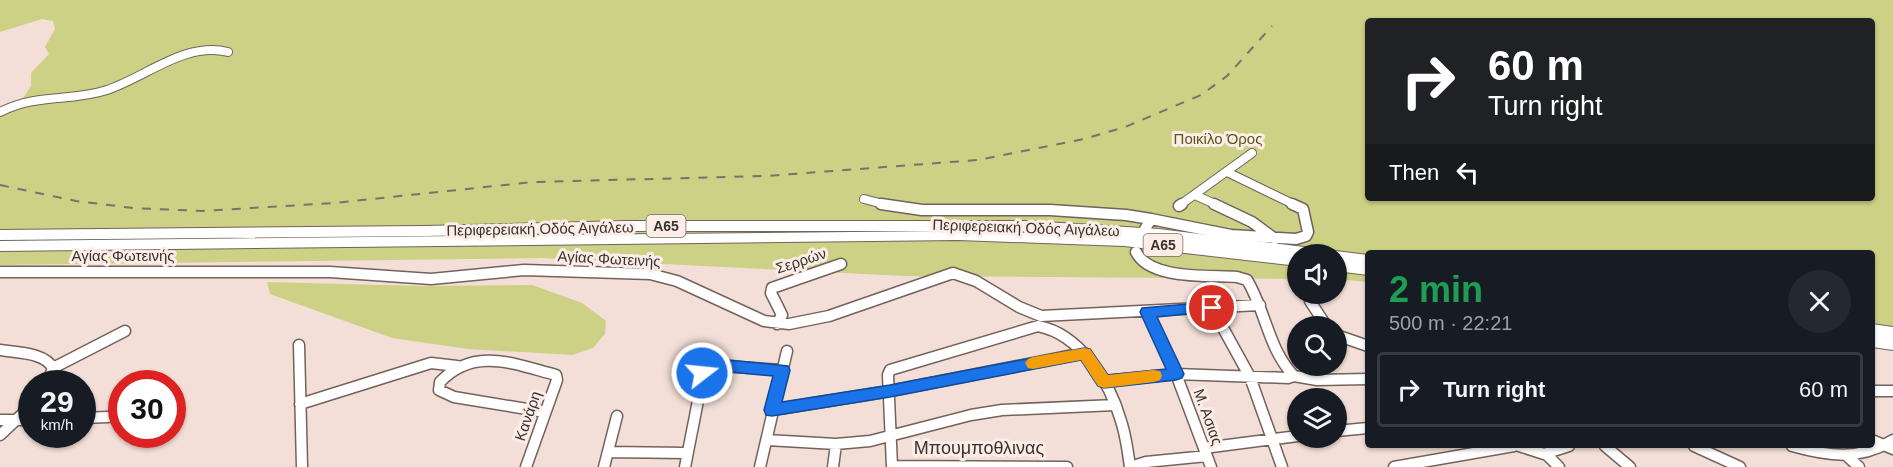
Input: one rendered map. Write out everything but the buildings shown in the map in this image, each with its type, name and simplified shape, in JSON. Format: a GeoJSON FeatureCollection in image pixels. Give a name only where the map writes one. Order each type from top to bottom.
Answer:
{"type":"FeatureCollection","features":[{"type":"Feature","properties":{"kind":"highway","name":"Περιφερειακή Οδός Αιγάλεω"},"geometry":{"type":"LineString","coordinates":[[0,235],[405,231],[627,226],[1004,225],[1135,232],[1287,250]]}},
{"type":"Feature","properties":{"kind":"highway","name":"Περιφερειακή Οδός Αιγάλεω"},"geometry":{"type":"LineString","coordinates":[[0,246],[948,235],[1124,242],[1287,260]]}},
{"type":"Feature","properties":{"kind":"highway"},"geometry":{"type":"LineString","coordinates":[[1347,257],[1365,260]]}},
{"type":"Feature","properties":{"kind":"highway"},"geometry":{"type":"LineString","coordinates":[[1347,267],[1365,270]]}},
{"type":"Feature","properties":{"kind":"highway"},"geometry":{"type":"LineString","coordinates":[[1875,330],[1893,333]]}},
{"type":"Feature","properties":{"kind":"highway"},"geometry":{"type":"LineString","coordinates":[[1875,341],[1893,344]]}},
{"type":"Feature","properties":{"kind":"street"},"geometry":{"type":"LineString","coordinates":[[0,112],[31,98],[78,96],[107,90],[197,51],[217,48],[228,52]]}},
{"type":"Feature","properties":{"kind":"street"},"geometry":{"type":"LineString","coordinates":[[1179,206],[1252,153]]}},
{"type":"Feature","properties":{"kind":"street"},"geometry":{"type":"LineString","coordinates":[[864,199],[891,208],[916,212],[1022,209],[1131,215],[1170,226],[1275,239],[1295,240],[1306,236],[1308,232],[1303,209],[1227,172]]}},
{"type":"Feature","properties":{"kind":"street"},"geometry":{"type":"LineString","coordinates":[[1195,195],[1252,222],[1275,239]]}},
{"type":"Feature","properties":{"kind":"street"},"geometry":{"type":"LineString","coordinates":[[1145,229],[1150,219]]}},
{"type":"Feature","properties":{"kind":"street"},"geometry":{"type":"LineString","coordinates":[[1136,252],[1138,260],[1156,270],[1242,277],[1251,285],[1260,304],[1278,358],[1287,370]]}},
{"type":"Feature","properties":{"kind":"street","name":"Σερρών"},"geometry":{"type":"LineString","coordinates":[[777,324],[782,315],[771,293],[772,288],[841,264]]}},
{"type":"Feature","properties":{"kind":"street","name":"Αγίας Φωτεινής"},"geometry":{"type":"LineString","coordinates":[[0,272],[330,272],[431,279],[524,270],[650,274],[677,281],[749,314],[777,324],[798,324],[829,316],[953,273],[968,277],[1024,310],[1041,316],[1148,312],[1260,304]]}},
{"type":"Feature","properties":{"kind":"street"},"geometry":{"type":"LineString","coordinates":[[1212,308],[1250,377],[1282,467]]}},
{"type":"Feature","properties":{"kind":"street","name":"Μ. Ασιας"},"geometry":{"type":"LineString","coordinates":[[1148,312],[1176,374],[1207,457]]}},
{"type":"Feature","properties":{"kind":"street"},"geometry":{"type":"LineString","coordinates":[[892,466],[888,375],[894,368],[1038,326],[1052,327],[1084,354],[1104,381],[1122,425],[1130,467],[1146,462],[1207,457],[1273,438],[1287,437]]}},
{"type":"Feature","properties":{"kind":"street"},"geometry":{"type":"LineString","coordinates":[[0,350],[38,357],[49,361],[53,368],[125,331]]}},
{"type":"Feature","properties":{"kind":"street"},"geometry":{"type":"LineString","coordinates":[[1347,339],[1365,345]]}},
{"type":"Feature","properties":{"kind":"street"},"geometry":{"type":"LineString","coordinates":[[299,345],[302,467]]}},
{"type":"Feature","properties":{"kind":"street"},"geometry":{"type":"LineString","coordinates":[[760,467],[787,351]]}},
{"type":"Feature","properties":{"kind":"street"},"geometry":{"type":"LineString","coordinates":[[772,410],[890,391],[1084,354]]}},
{"type":"Feature","properties":{"kind":"street","name":"Κανάρη"},"geometry":{"type":"LineString","coordinates":[[457,366],[491,361],[556,375],[557,380],[526,467]]}},
{"type":"Feature","properties":{"kind":"street"},"geometry":{"type":"LineString","coordinates":[[300,404],[431,363],[457,366]]}},
{"type":"Feature","properties":{"kind":"street"},"geometry":{"type":"LineString","coordinates":[[684,467],[705,365],[782,370]]}},
{"type":"Feature","properties":{"kind":"street"},"geometry":{"type":"LineString","coordinates":[[457,366],[440,382],[440,390],[454,397],[545,412]]}},
{"type":"Feature","properties":{"kind":"street"},"geometry":{"type":"LineString","coordinates":[[1104,381],[1176,374],[1288,378],[1294,376],[1317,380],[1365,379]]}},
{"type":"Feature","properties":{"kind":"street"},"geometry":{"type":"LineString","coordinates":[[1875,391],[1893,391]]}},
{"type":"Feature","properties":{"kind":"street"},"geometry":{"type":"LineString","coordinates":[[767,440],[836,444],[892,437],[971,415],[1002,410],[1115,405]]}},
{"type":"Feature","properties":{"kind":"street"},"geometry":{"type":"LineString","coordinates":[[604,467],[617,416]]}},
{"type":"Feature","properties":{"kind":"street"},"geometry":{"type":"LineString","coordinates":[[96,417],[108,417]]}},
{"type":"Feature","properties":{"kind":"street"},"geometry":{"type":"LineString","coordinates":[[0,435],[18,418]]}},
{"type":"Feature","properties":{"kind":"street"},"geometry":{"type":"LineString","coordinates":[[0,420],[18,421]]}},
{"type":"Feature","properties":{"kind":"street"},"geometry":{"type":"LineString","coordinates":[[1347,430],[1365,428]]}},
{"type":"Feature","properties":{"kind":"street"},"geometry":{"type":"LineString","coordinates":[[1875,441],[1891,445]]}},
{"type":"Feature","properties":{"kind":"street"},"geometry":{"type":"LineString","coordinates":[[833,467],[836,444]]}},
{"type":"Feature","properties":{"kind":"street"},"geometry":{"type":"LineString","coordinates":[[1803,448],[1847,456],[1870,453],[1891,445]]}},
{"type":"Feature","properties":{"kind":"street"},"geometry":{"type":"LineString","coordinates":[[1394,467],[1440,463],[1506,448]]}},
{"type":"Feature","properties":{"kind":"street"},"geometry":{"type":"LineString","coordinates":[[1525,448],[1539,454],[1563,448]]}},
{"type":"Feature","properties":{"kind":"street"},"geometry":{"type":"LineString","coordinates":[[1607,448],[1630,467]]}},
{"type":"Feature","properties":{"kind":"street"},"geometry":{"type":"LineString","coordinates":[[1698,448],[1740,467]]}},
{"type":"Feature","properties":{"kind":"street"},"geometry":{"type":"LineString","coordinates":[[608,452],[687,453]]}},
{"type":"Feature","properties":{"kind":"street"},"geometry":{"type":"LineString","coordinates":[[1546,454],[1559,467]]}},
{"type":"Feature","properties":{"kind":"street"},"geometry":{"type":"LineString","coordinates":[[1847,456],[1859,467]]}},
{"type":"Feature","properties":{"kind":"street","name":"Μπουμποθλινας"},"geometry":{"type":"LineString","coordinates":[[892,466],[1067,467]]}},
{"type":"Feature","properties":{"kind":"green space","name":"Ποικίλο Όρος"},"geometry":{"type":"Polygon","coordinates":[[[0,0],[1893,0],[1893,341],[1875,339],[1875,250],[1365,250],[1365,282],[1347,280],[1347,244],[1287,244],[1287,279],[905,276],[542,258],[0,265],[0,113],[69,94],[23,98],[31,86],[31,73],[49,54],[45,47],[55,29],[53,21],[42,19],[0,32],[0,0]]]}},
{"type":"Feature","properties":{"kind":"green space"},"geometry":{"type":"Polygon","coordinates":[[[267,282],[420,286],[532,285],[582,303],[606,321],[605,334],[593,348],[573,355],[468,349],[392,338],[270,294],[267,282]]]}},
{"type":"Feature","properties":{"kind":"railway"},"geometry":{"type":"LineString","coordinates":[[0,185],[76,201],[133,208],[202,211],[334,203],[533,182],[766,176],[978,160],[1084,139],[1125,127],[1201,95],[1227,76],[1272,26]]}},
{"type":"Feature","properties":{"kind":"slow traffic"},"geometry":{"type":"LineString","coordinates":[[1033,363],[1084,354],[1104,381],[1154,376]]}},
{"type":"Feature","properties":{"kind":"route"},"geometry":{"type":"LineString","coordinates":[[702,373],[705,365],[709,364],[782,370],[772,410],[858,394],[890,391],[1084,354],[1104,381],[1176,374],[1148,312],[1212,308]]}}]}
